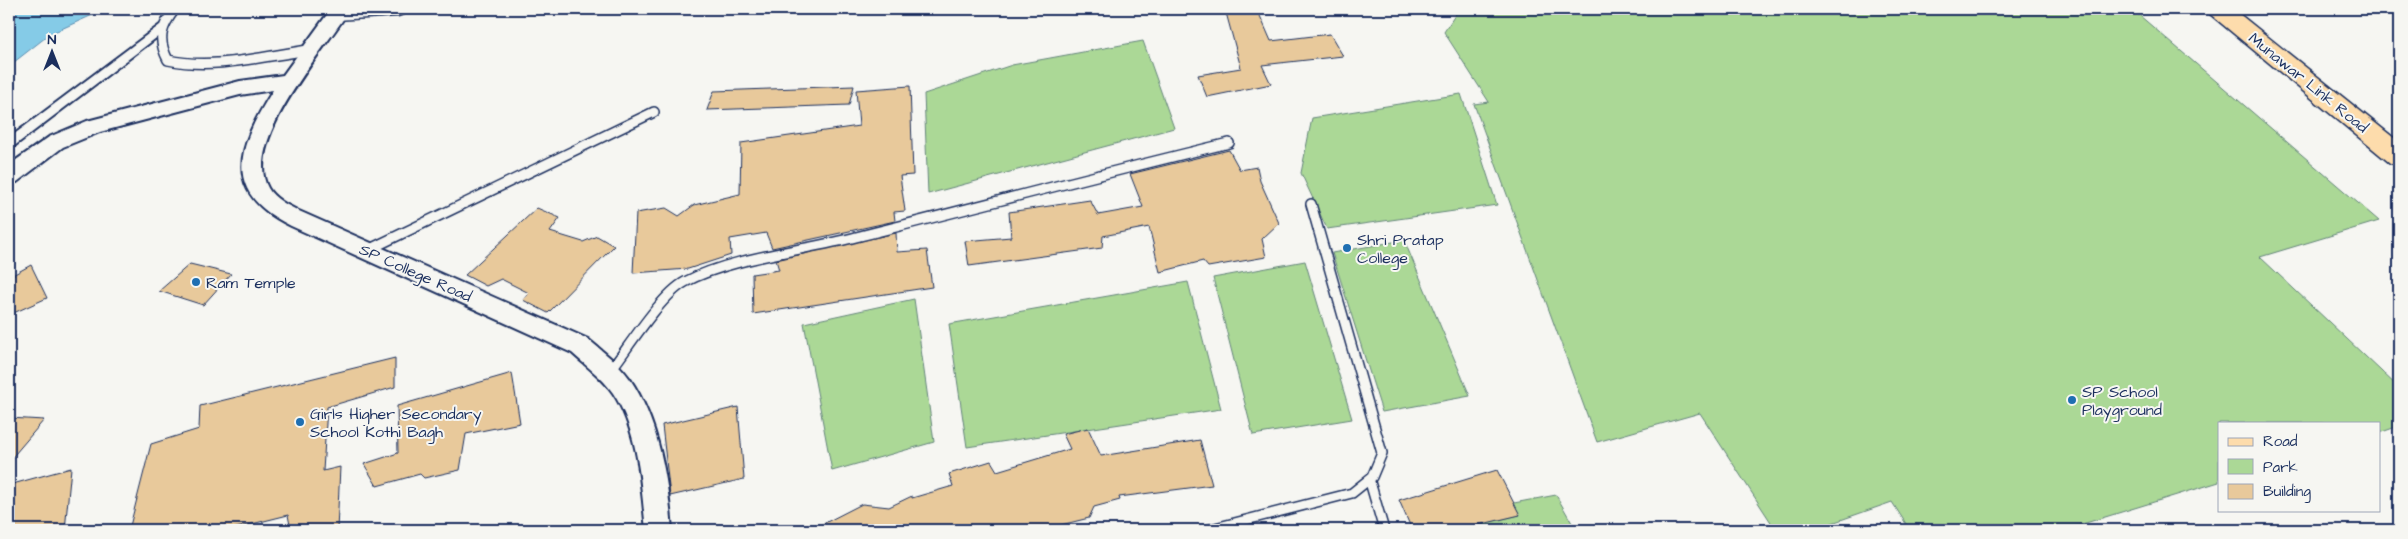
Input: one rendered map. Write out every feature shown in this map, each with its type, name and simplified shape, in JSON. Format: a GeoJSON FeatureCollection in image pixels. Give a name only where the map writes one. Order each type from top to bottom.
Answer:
{"type":"FeatureCollection","features":[{"type":"Feature","properties":{"kind":"main road","name":"Munawar Link Road"},"geometry":{"type":"LineString","coordinates":[[2218,9],[2399,156]]}},
{"type":"Feature","properties":{"kind":"main road","name":"Munawar Link Road"},"geometry":{"type":"LineString","coordinates":[[2244,9],[2399,133]]}},
{"type":"Feature","properties":{"kind":"street"},"geometry":{"type":"LineString","coordinates":[[339,12],[398,11],[400,9]]}},
{"type":"Feature","properties":{"kind":"street","name":"SP College Road"},"geometry":{"type":"LineString","coordinates":[[339,12],[288,80],[256,145],[252,169],[258,191],[275,208],[580,346],[610,371],[629,398],[641,433],[654,484],[660,530]]}},
{"type":"Feature","properties":{"kind":"street"},"geometry":{"type":"LineString","coordinates":[[9,144],[160,29]]}},
{"type":"Feature","properties":{"kind":"street"},"geometry":{"type":"LineString","coordinates":[[9,176],[56,142],[94,126],[240,88],[288,80]]}},
{"type":"Feature","properties":{"kind":"lane"},"geometry":{"type":"LineString","coordinates":[[175,9],[160,29],[160,43],[168,60],[178,64],[198,64],[309,50]]}},
{"type":"Feature","properties":{"kind":"lane"},"geometry":{"type":"LineString","coordinates":[[367,250],[654,112]]}},
{"type":"Feature","properties":{"kind":"lane"},"geometry":{"type":"LineString","coordinates":[[610,371],[662,303],[682,284],[714,270],[854,238],[1069,181],[1230,143]]}},
{"type":"Feature","properties":{"kind":"lane"},"geometry":{"type":"LineString","coordinates":[[1207,530],[1352,493],[1370,482],[1378,468],[1382,453],[1311,204]]}},
{"type":"Feature","properties":{"kind":"lane"},"geometry":{"type":"LineString","coordinates":[[1370,482],[1384,530]]}},
{"type":"Feature","properties":{"kind":"green space"},"geometry":{"type":"Polygon","coordinates":[[[1459,9],[2132,9],[2379,221],[2260,257],[2399,388],[2399,426],[2380,433],[2380,422],[2218,422],[2218,482],[2063,530],[1910,530],[1892,502],[1812,530],[1776,530],[1700,413],[1597,442],[1474,104],[1489,102],[1444,32],[1459,9]]]}},
{"type":"Feature","properties":{"kind":"green space"},"geometry":{"type":"Polygon","coordinates":[[[1143,41],[1174,128],[928,194],[924,94],[1012,65],[1143,41]]]}},
{"type":"Feature","properties":{"kind":"green space"},"geometry":{"type":"Polygon","coordinates":[[[1461,94],[1497,205],[1327,229],[1301,173],[1312,118],[1461,94]]]}},
{"type":"Feature","properties":{"kind":"green space"},"geometry":{"type":"Polygon","coordinates":[[[1404,240],[1470,396],[1382,412],[1332,253],[1404,240]]]}},
{"type":"Feature","properties":{"kind":"green space"},"geometry":{"type":"Polygon","coordinates":[[[1305,261],[1352,419],[1253,435],[1213,278],[1305,261]]]}},
{"type":"Feature","properties":{"kind":"green space"},"geometry":{"type":"Polygon","coordinates":[[[1188,282],[1221,409],[967,447],[949,324],[1188,282]]]}},
{"type":"Feature","properties":{"kind":"green space"},"geometry":{"type":"Polygon","coordinates":[[[914,299],[934,442],[832,471],[804,323],[914,299]]]}},
{"type":"Feature","properties":{"kind":"green space"},"geometry":{"type":"Polygon","coordinates":[[[1556,495],[1576,530],[1465,530],[1464,528],[1519,515],[1514,503],[1556,495]]]}},
{"type":"Feature","properties":{"kind":"water"},"geometry":{"type":"Polygon","coordinates":[[[9,9],[106,9],[50,34],[9,66],[9,9]]]}},
{"type":"Feature","properties":{"kind":"building"},"geometry":{"type":"Polygon","coordinates":[[[1225,9],[1257,9],[1271,41],[1330,34],[1343,56],[1262,65],[1271,84],[1207,97],[1198,75],[1241,68],[1225,9]]]}},
{"type":"Feature","properties":{"kind":"building"},"geometry":{"type":"Polygon","coordinates":[[[854,86],[849,105],[707,110],[714,91],[854,86]]]}},
{"type":"Feature","properties":{"kind":"building"},"geometry":{"type":"Polygon","coordinates":[[[910,86],[913,175],[900,176],[905,211],[894,212],[895,221],[772,248],[766,233],[730,239],[731,255],[688,269],[633,273],[636,213],[666,208],[679,216],[694,205],[740,194],[741,143],[859,126],[856,90],[910,86]]]}},
{"type":"Feature","properties":{"kind":"building"},"geometry":{"type":"Polygon","coordinates":[[[1229,150],[1240,170],[1257,167],[1260,181],[1279,223],[1262,239],[1266,257],[1208,267],[1203,261],[1160,272],[1149,227],[1103,236],[1102,248],[969,266],[965,241],[1011,237],[1009,212],[1090,200],[1098,215],[1143,207],[1130,174],[1229,150]]]}},
{"type":"Feature","properties":{"kind":"building"},"geometry":{"type":"Polygon","coordinates":[[[537,208],[560,218],[550,232],[583,242],[597,236],[614,246],[548,313],[523,300],[529,293],[501,279],[486,286],[465,275],[537,208]]]}},
{"type":"Feature","properties":{"kind":"building"},"geometry":{"type":"Polygon","coordinates":[[[896,233],[897,252],[927,250],[932,287],[753,314],[752,274],[779,270],[776,260],[896,233]]]}},
{"type":"Feature","properties":{"kind":"building","name":"Ram Temple"},"geometry":{"type":"Polygon","coordinates":[[[190,264],[231,274],[203,305],[159,291],[190,264]]]}},
{"type":"Feature","properties":{"kind":"building"},"geometry":{"type":"Polygon","coordinates":[[[31,265],[47,298],[9,315],[9,277],[31,265]]]}},
{"type":"Feature","properties":{"kind":"building"},"geometry":{"type":"Polygon","coordinates":[[[395,358],[395,387],[327,407],[323,471],[340,467],[337,530],[291,530],[288,515],[228,530],[129,530],[151,444],[199,429],[200,406],[395,358]]]}},
{"type":"Feature","properties":{"kind":"building"},"geometry":{"type":"Polygon","coordinates":[[[512,373],[520,423],[466,434],[460,470],[424,478],[420,474],[377,486],[364,464],[398,453],[397,406],[512,373]]]}},
{"type":"Feature","properties":{"kind":"building"},"geometry":{"type":"Polygon","coordinates":[[[738,407],[744,479],[670,496],[662,425],[738,407]]]}},
{"type":"Feature","properties":{"kind":"building"},"geometry":{"type":"Polygon","coordinates":[[[9,418],[44,420],[9,461],[9,418]]]}},
{"type":"Feature","properties":{"kind":"building"},"geometry":{"type":"Polygon","coordinates":[[[1088,428],[1101,456],[1200,440],[1212,485],[1119,497],[1120,500],[1094,507],[1089,518],[1041,530],[811,530],[862,504],[889,507],[912,496],[912,498],[953,486],[949,474],[991,461],[997,471],[1070,449],[1063,434],[1088,428]]]}},
{"type":"Feature","properties":{"kind":"building"},"geometry":{"type":"Polygon","coordinates":[[[71,468],[65,530],[9,530],[9,485],[71,468]]]}},
{"type":"Feature","properties":{"kind":"building"},"geometry":{"type":"Polygon","coordinates":[[[1497,470],[1520,515],[1457,530],[1412,530],[1399,500],[1497,470]]]}},
{"type":"Feature","properties":{"kind":"place","name":"Shri Pratap College"},"geometry":{"type":"Point","coordinates":[1347,248]}},
{"type":"Feature","properties":{"kind":"place","name":"Ram Temple"},"geometry":{"type":"Point","coordinates":[196,282]}},
{"type":"Feature","properties":{"kind":"place","name":"SP School Playground"},"geometry":{"type":"Point","coordinates":[2072,400]}},
{"type":"Feature","properties":{"kind":"place","name":"Girls Higher Secondary School Kothi Bagh"},"geometry":{"type":"Point","coordinates":[300,422]}}]}
